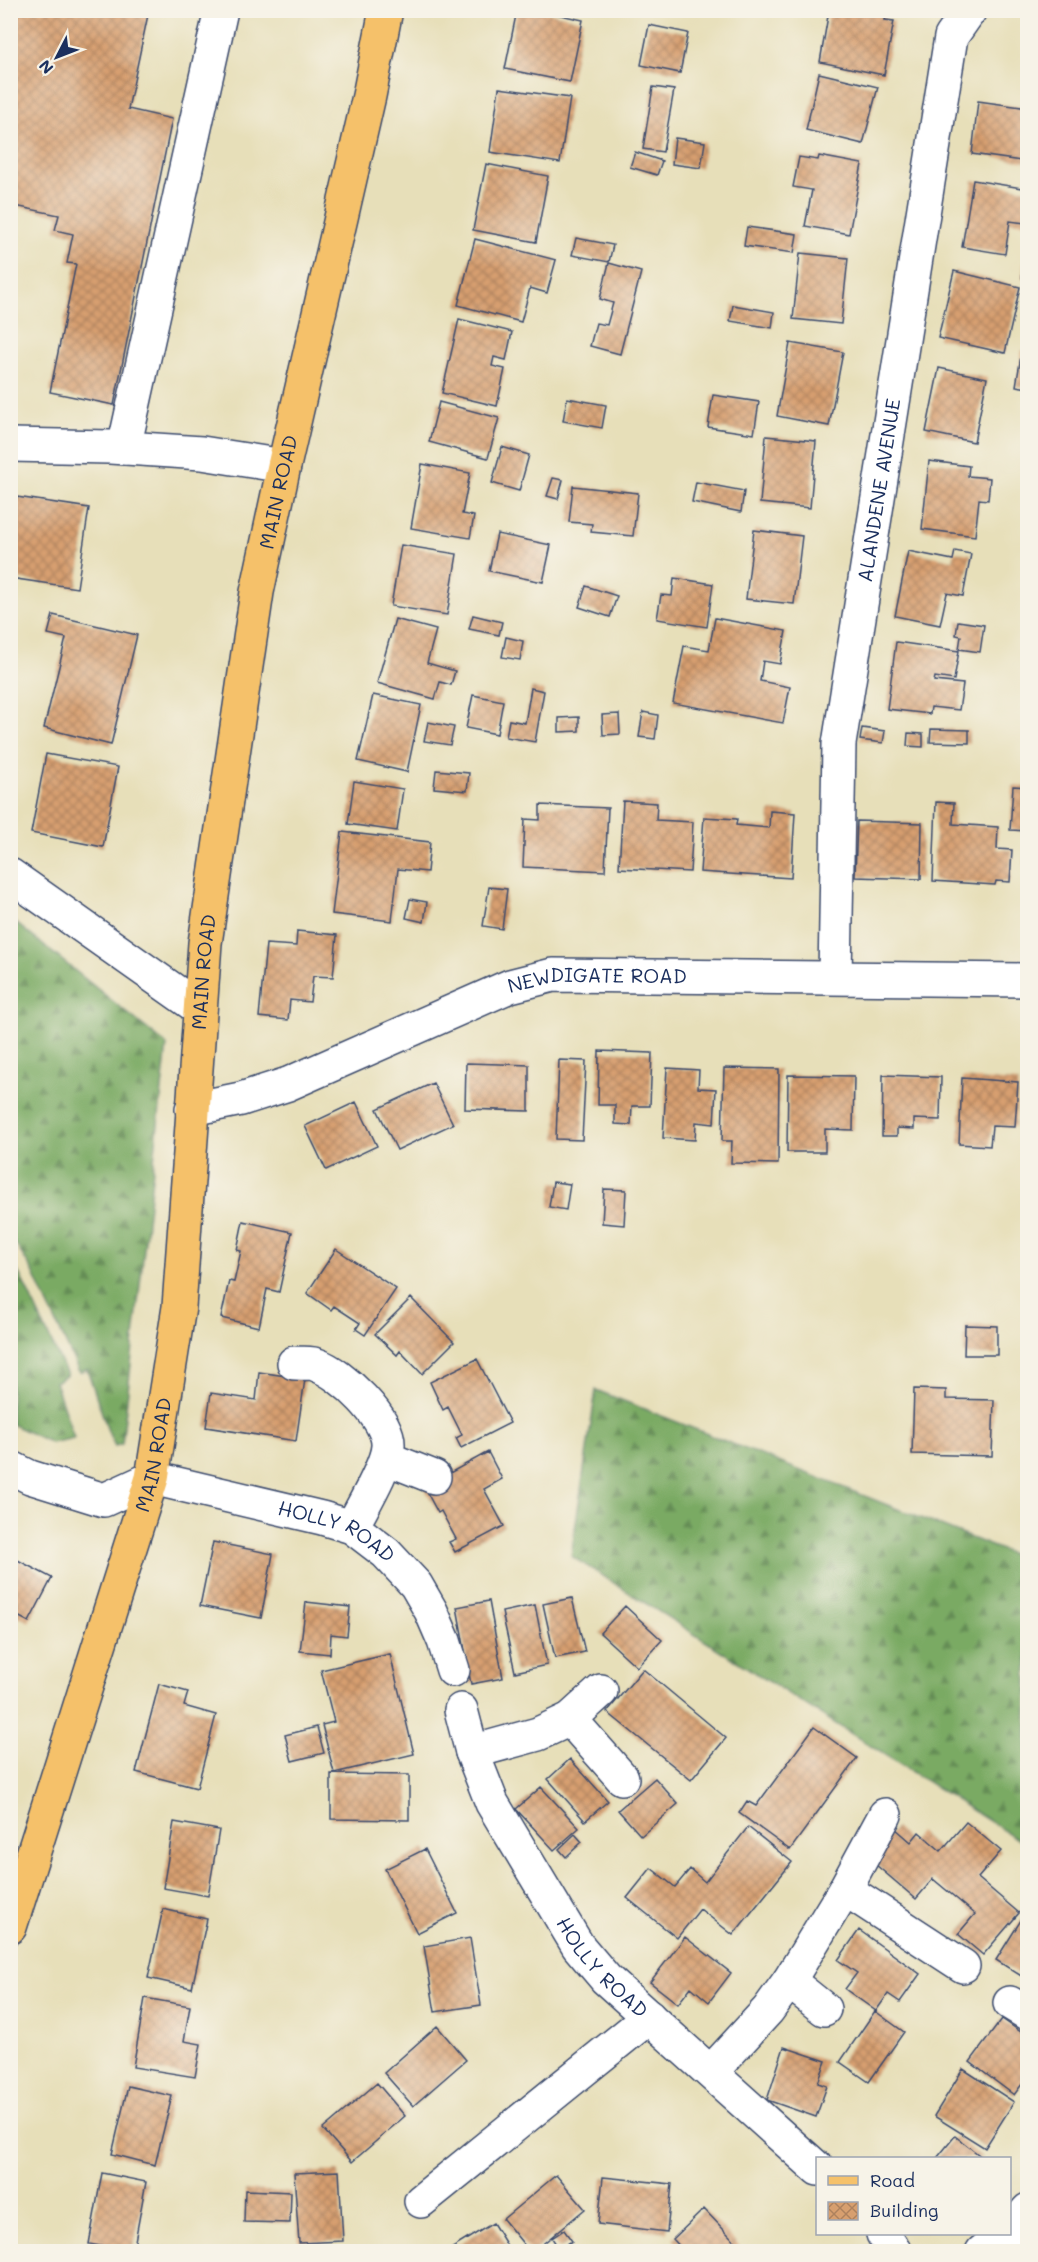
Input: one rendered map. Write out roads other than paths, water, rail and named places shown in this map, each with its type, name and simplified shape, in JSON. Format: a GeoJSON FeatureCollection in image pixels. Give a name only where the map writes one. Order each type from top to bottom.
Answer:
{"type":"FeatureCollection","features":[{"type":"Feature","properties":{"kind":"main road","name":"MAIN ROAD"},"geometry":{"type":"LineString","coordinates":[[10,1927],[152,1478],[178,1307],[206,943],[256,603],[284,466],[367,108],[386,10]]}},
{"type":"Feature","properties":{"kind":"street"},"geometry":{"type":"LineString","coordinates":[[124,448],[221,10]]}},
{"type":"Feature","properties":{"kind":"street","name":"ALANDENE AVENUE"},"geometry":{"type":"LineString","coordinates":[[834,977],[839,744],[951,38],[970,10]]}},
{"type":"Feature","properties":{"kind":"street"},"geometry":{"type":"LineString","coordinates":[[10,445],[202,453],[284,466]]}},
{"type":"Feature","properties":{"kind":"street"},"geometry":{"type":"LineString","coordinates":[[10,875],[200,1009]]}},
{"type":"Feature","properties":{"kind":"street","name":"NEWDIGATE ROAD"},"geometry":{"type":"LineString","coordinates":[[192,1109],[241,1099],[288,1084],[510,986],[553,975],[1028,980]]}},
{"type":"Feature","properties":{"kind":"street"},"geometry":{"type":"LineString","coordinates":[[294,1364],[316,1364],[334,1375],[356,1392],[385,1427],[388,1444],[386,1458],[352,1527]]}},
{"type":"Feature","properties":{"kind":"street"},"geometry":{"type":"LineString","coordinates":[[386,1458],[434,1477]]}},
{"type":"Feature","properties":{"kind":"street"},"geometry":{"type":"LineString","coordinates":[[10,1467],[30,1477],[104,1500],[152,1478]]}},
{"type":"Feature","properties":{"kind":"street","name":"HOLLY ROAD"},"geometry":{"type":"LineString","coordinates":[[152,1478],[311,1515],[352,1527],[386,1553],[416,1585],[440,1631],[453,1670]]}},
{"type":"Feature","properties":{"kind":"street"},"geometry":{"type":"LineString","coordinates":[[472,1752],[538,1734],[570,1719],[601,1690]]}},
{"type":"Feature","properties":{"kind":"street","name":"HOLLY ROAD"},"geometry":{"type":"LineString","coordinates":[[461,1710],[472,1752],[492,1803],[578,1946],[606,1979],[816,2167]]}},
{"type":"Feature","properties":{"kind":"street"},"geometry":{"type":"LineString","coordinates":[[570,1719],[622,1778]]}},
{"type":"Feature","properties":{"kind":"street"},"geometry":{"type":"LineString","coordinates":[[711,2072],[768,2010],[789,1981],[845,1889],[885,1815]]}},
{"type":"Feature","properties":{"kind":"street"},"geometry":{"type":"LineString","coordinates":[[845,1889],[963,1966]]}},
{"type":"Feature","properties":{"kind":"street"},"geometry":{"type":"LineString","coordinates":[[789,1981],[824,2009]]}},
{"type":"Feature","properties":{"kind":"street"},"geometry":{"type":"LineString","coordinates":[[422,2201],[649,2017]]}},
{"type":"Feature","properties":{"kind":"street"},"geometry":{"type":"LineString","coordinates":[[1011,2229],[1028,2210]]}},
{"type":"Feature","properties":{"kind":"street"},"geometry":{"type":"LineString","coordinates":[[883,2235],[895,2252]]}},
{"type":"Feature","properties":{"kind":"street"},"geometry":{"type":"LineString","coordinates":[[982,2252],[1004,2235]]}}]}
